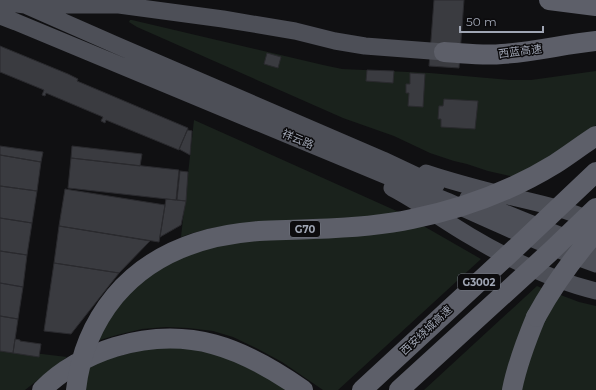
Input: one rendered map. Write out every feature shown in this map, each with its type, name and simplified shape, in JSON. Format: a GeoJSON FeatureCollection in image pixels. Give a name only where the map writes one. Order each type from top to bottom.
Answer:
{"type":"FeatureCollection","features":[{"type":"Feature","properties":{"kind":"highway"},"geometry":{"type":"LineString","coordinates":[[549,0],[596,6]]}},
{"type":"Feature","properties":{"kind":"highway","name":"西蓝高速"},"geometry":{"type":"LineString","coordinates":[[444,52],[501,54],[516,53],[579,42],[596,41]]}},
{"type":"Feature","properties":{"kind":"highway","name":"G70"},"geometry":{"type":"LineString","coordinates":[[76,390],[79,369],[85,348],[96,323],[106,307],[139,273],[150,264],[173,251],[201,241],[236,233],[378,224],[411,220],[452,210],[522,182],[554,165],[596,136]]}},
{"type":"Feature","properties":{"kind":"highway","name":"西安绕城高速"},"geometry":{"type":"LineString","coordinates":[[362,390],[596,172]]}},
{"type":"Feature","properties":{"kind":"highway","name":"G3002"},"geometry":{"type":"LineString","coordinates":[[398,390],[596,208]]}},
{"type":"Feature","properties":{"kind":"highway"},"geometry":{"type":"LineString","coordinates":[[512,390],[528,335],[536,317],[565,270],[596,232]]}},
{"type":"Feature","properties":{"kind":"highway"},"geometry":{"type":"LineString","coordinates":[[42,390],[59,375],[98,353],[139,341],[167,339],[198,340],[229,348],[262,363],[303,390]]}},
{"type":"Feature","properties":{"kind":"main road"},"geometry":{"type":"LineString","coordinates":[[0,2],[119,5],[223,19],[295,31],[365,46],[444,52]]}},
{"type":"Feature","properties":{"kind":"main road","name":"祥云路"},"geometry":{"type":"LineString","coordinates":[[22,2],[116,45],[383,160],[433,184],[596,250]]}},
{"type":"Feature","properties":{"kind":"main road","name":"祥云路"},"geometry":{"type":"LineString","coordinates":[[0,16],[447,201],[535,240],[596,264]]}},
{"type":"Feature","properties":{"kind":"main road"},"geometry":{"type":"LineString","coordinates":[[324,150],[395,189],[470,236],[510,258],[568,283],[596,291]]}},
{"type":"Feature","properties":{"kind":"main road"},"geometry":{"type":"LineString","coordinates":[[383,160],[460,184],[572,212],[596,223]]}},
{"type":"Feature","properties":{"kind":"shaded area"},"geometry":{"type":"Polygon","coordinates":[[[130,20],[342,69],[430,73],[511,80],[531,80],[596,71],[596,125],[573,143],[515,177],[488,171],[430,153],[394,136],[343,118],[137,27],[129,22],[130,20]]]}},
{"type":"Feature","properties":{"kind":"shaded area"},"geometry":{"type":"Polygon","coordinates":[[[194,120],[401,213],[313,220],[246,223],[213,228],[181,237],[194,120]]]}},
{"type":"Feature","properties":{"kind":"shaded area"},"geometry":{"type":"Polygon","coordinates":[[[420,224],[481,259],[338,390],[323,390],[282,362],[258,349],[233,337],[213,331],[166,327],[142,329],[93,342],[104,322],[144,275],[209,244],[420,224]]]}},
{"type":"Feature","properties":{"kind":"shaded area"},"geometry":{"type":"Polygon","coordinates":[[[537,286],[544,289],[505,390],[424,390],[537,286]]]}},
{"type":"Feature","properties":{"kind":"shaded area"},"geometry":{"type":"Polygon","coordinates":[[[558,294],[579,302],[596,306],[596,390],[520,390],[536,337],[558,294]]]}},
{"type":"Feature","properties":{"kind":"shaded area"},"geometry":{"type":"Polygon","coordinates":[[[184,348],[206,351],[242,363],[288,390],[81,390],[85,369],[104,360],[142,350],[184,348]]]}},
{"type":"Feature","properties":{"kind":"shaded area"},"geometry":{"type":"Polygon","coordinates":[[[0,349],[67,357],[25,390],[0,390],[0,349]]]}},
{"type":"Feature","properties":{"kind":"building"},"geometry":{"type":"Polygon","coordinates":[[[434,0],[464,0],[459,68],[429,66],[434,0]]]}},
{"type":"Feature","properties":{"kind":"building"},"geometry":{"type":"Polygon","coordinates":[[[0,46],[68,74],[78,79],[77,81],[188,128],[179,150],[106,120],[105,123],[101,121],[103,117],[46,93],[45,96],[42,95],[44,90],[0,72],[0,46]]]}},
{"type":"Feature","properties":{"kind":"building"},"geometry":{"type":"Polygon","coordinates":[[[267,53],[281,57],[278,68],[264,64],[267,53]]]}},
{"type":"Feature","properties":{"kind":"building"},"geometry":{"type":"Polygon","coordinates":[[[367,70],[394,71],[393,83],[366,81],[367,70]]]}},
{"type":"Feature","properties":{"kind":"building"},"geometry":{"type":"Polygon","coordinates":[[[410,73],[425,74],[423,107],[408,106],[409,93],[406,93],[406,84],[410,84],[410,73]]]}},
{"type":"Feature","properties":{"kind":"building"},"geometry":{"type":"Polygon","coordinates":[[[444,99],[478,101],[475,129],[441,127],[441,119],[438,119],[439,106],[443,106],[444,99]]]}},
{"type":"Feature","properties":{"kind":"building"},"geometry":{"type":"Polygon","coordinates":[[[188,130],[192,131],[190,155],[179,149],[188,130]]]}},
{"type":"Feature","properties":{"kind":"building"},"geometry":{"type":"Polygon","coordinates":[[[0,146],[43,152],[41,162],[0,155],[0,146]]]}},
{"type":"Feature","properties":{"kind":"building"},"geometry":{"type":"Polygon","coordinates":[[[72,146],[142,154],[140,166],[71,158],[72,146]]]}},
{"type":"Feature","properties":{"kind":"building"},"geometry":{"type":"Polygon","coordinates":[[[0,155],[41,162],[37,191],[0,186],[0,155]]]}},
{"type":"Feature","properties":{"kind":"building"},"geometry":{"type":"Polygon","coordinates":[[[71,158],[179,170],[176,200],[68,188],[71,158]]]}},
{"type":"Feature","properties":{"kind":"building"},"geometry":{"type":"Polygon","coordinates":[[[180,171],[188,172],[186,201],[177,200],[180,171]]]}},
{"type":"Feature","properties":{"kind":"building"},"geometry":{"type":"Polygon","coordinates":[[[0,186],[37,191],[32,223],[0,218],[0,186]]]}},
{"type":"Feature","properties":{"kind":"building"},"geometry":{"type":"Polygon","coordinates":[[[65,189],[165,205],[159,242],[59,226],[65,189]]]}},
{"type":"Feature","properties":{"kind":"building"},"geometry":{"type":"Polygon","coordinates":[[[166,199],[186,201],[181,225],[160,237],[166,199]]]}},
{"type":"Feature","properties":{"kind":"building"},"geometry":{"type":"Polygon","coordinates":[[[0,218],[32,223],[27,255],[0,251],[0,218]]]}},
{"type":"Feature","properties":{"kind":"building"},"geometry":{"type":"Polygon","coordinates":[[[59,226],[150,241],[119,273],[54,263],[59,226]]]}},
{"type":"Feature","properties":{"kind":"building"},"geometry":{"type":"Polygon","coordinates":[[[0,251],[27,255],[23,287],[0,283],[0,251]]]}},
{"type":"Feature","properties":{"kind":"building"},"geometry":{"type":"Polygon","coordinates":[[[54,263],[119,273],[71,334],[44,331],[54,263]]]}},
{"type":"Feature","properties":{"kind":"building"},"geometry":{"type":"Polygon","coordinates":[[[0,283],[23,287],[18,319],[0,316],[0,283]]]}},
{"type":"Feature","properties":{"kind":"building"},"geometry":{"type":"Polygon","coordinates":[[[0,316],[18,319],[13,353],[0,351],[0,316]]]}},
{"type":"Feature","properties":{"kind":"building"},"geometry":{"type":"Polygon","coordinates":[[[15,339],[41,344],[39,357],[13,353],[15,339]]]}}]}
